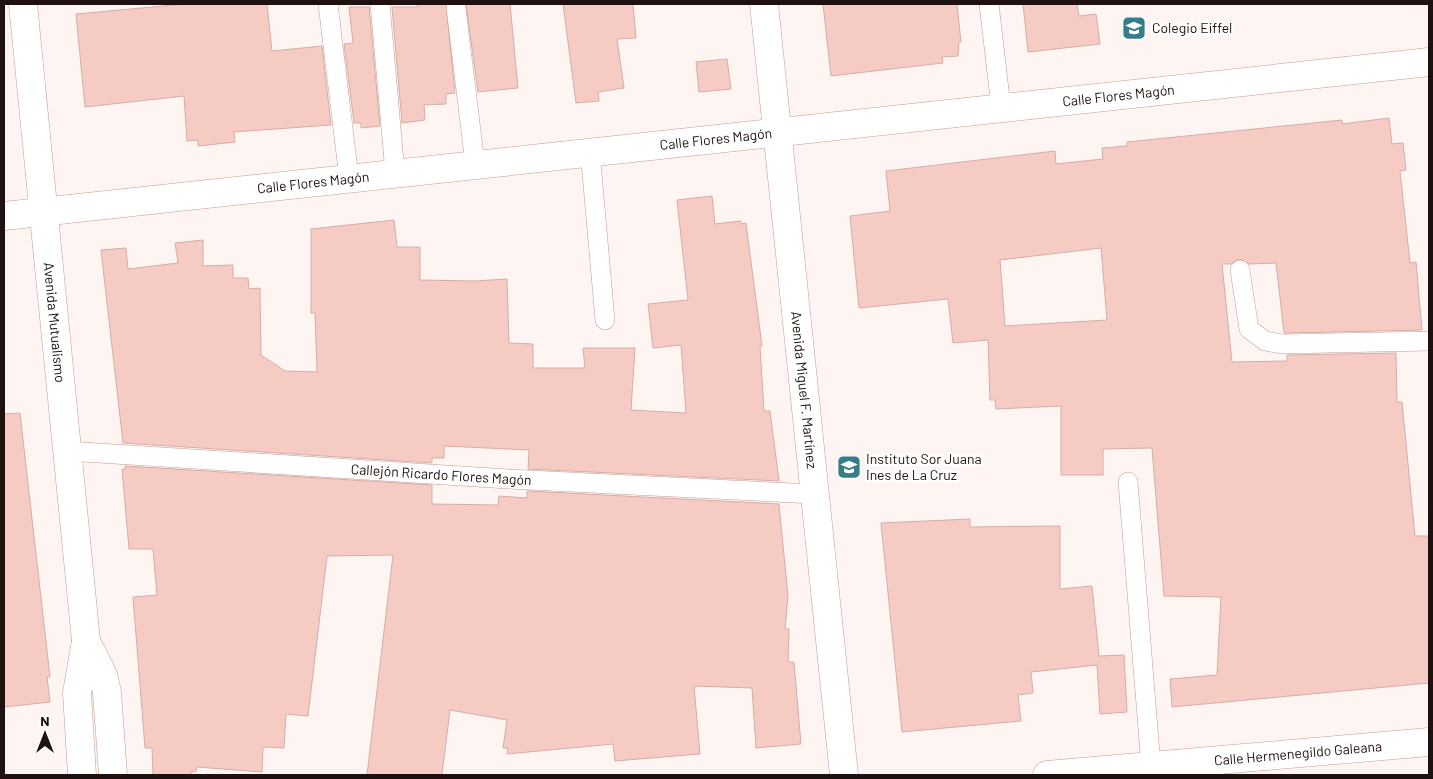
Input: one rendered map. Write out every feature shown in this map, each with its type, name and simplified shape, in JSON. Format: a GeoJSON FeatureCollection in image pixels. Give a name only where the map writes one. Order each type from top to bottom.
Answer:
{"type":"FeatureCollection","features":[{"type":"Feature","properties":{"kind":"street","name":"Avenida Mutualismo"},"geometry":{"type":"LineString","coordinates":[[23,4],[42,212],[86,641],[76,693],[82,775]]}},
{"type":"Feature","properties":{"kind":"street","name":"Avenida Miguel F. Martínez"},"geometry":{"type":"LineString","coordinates":[[764,4],[844,775]]}},
{"type":"Feature","properties":{"kind":"street","name":"Calle Flores Magón"},"geometry":{"type":"LineString","coordinates":[[4,216],[1429,62]]}},
{"type":"Feature","properties":{"kind":"street","name":"Avenida Mutualismo"},"geometry":{"type":"LineString","coordinates":[[86,641],[103,675],[107,692],[113,775]]}},
{"type":"Feature","properties":{"kind":"street","name":"Calle Hermenegildo Galeana"},"geometry":{"type":"LineString","coordinates":[[1047,775],[1429,742]]}},
{"type":"Feature","properties":{"kind":"lane"},"geometry":{"type":"LineString","coordinates":[[328,4],[350,178]]}},
{"type":"Feature","properties":{"kind":"lane"},"geometry":{"type":"LineString","coordinates":[[380,4],[395,173]]}},
{"type":"Feature","properties":{"kind":"lane"},"geometry":{"type":"LineString","coordinates":[[989,4],[1001,107]]}},
{"type":"Feature","properties":{"kind":"lane"},"geometry":{"type":"LineString","coordinates":[[456,8],[475,164]]}},
{"type":"Feature","properties":{"kind":"lane"},"geometry":{"type":"LineString","coordinates":[[590,152],[605,320]]}},
{"type":"Feature","properties":{"kind":"lane"},"geometry":{"type":"LineString","coordinates":[[1240,270],[1249,329],[1265,341],[1282,344],[1429,341]]}},
{"type":"Feature","properties":{"kind":"lane","name":"Callejón Ricardo Flores Magón"},"geometry":{"type":"LineString","coordinates":[[68,451],[508,479],[815,494]]}},
{"type":"Feature","properties":{"kind":"lane"},"geometry":{"type":"LineString","coordinates":[[1128,482],[1151,766]]}},
{"type":"Feature","properties":{"kind":"building"},"geometry":{"type":"Polygon","coordinates":[[[185,4],[267,4],[272,51],[322,46],[331,125],[234,132],[235,142],[198,146],[198,140],[187,141],[184,96],[85,107],[76,14],[185,4]]]}},
{"type":"Feature","properties":{"kind":"building"},"geometry":{"type":"Polygon","coordinates":[[[417,4],[446,4],[455,93],[446,94],[446,104],[424,105],[425,120],[402,123],[392,7],[417,7],[417,4]]]}},
{"type":"Feature","properties":{"kind":"building"},"geometry":{"type":"Polygon","coordinates":[[[466,4],[510,4],[518,88],[478,92],[466,4]]]}},
{"type":"Feature","properties":{"kind":"building"},"geometry":{"type":"Polygon","coordinates":[[[563,4],[633,4],[636,38],[617,39],[624,88],[598,92],[599,101],[576,103],[563,4]]]}},
{"type":"Feature","properties":{"kind":"building"},"geometry":{"type":"Polygon","coordinates":[[[823,4],[957,4],[961,42],[959,42],[958,56],[942,57],[943,63],[831,76],[823,4]]]}},
{"type":"Feature","properties":{"kind":"building"},"geometry":{"type":"Polygon","coordinates":[[[1023,4],[1077,4],[1079,16],[1096,14],[1100,44],[1028,52],[1023,4]]]}},
{"type":"Feature","properties":{"kind":"building"},"geometry":{"type":"Polygon","coordinates":[[[349,7],[369,7],[380,126],[361,128],[361,123],[354,123],[344,44],[353,43],[349,7]]]}},
{"type":"Feature","properties":{"kind":"building"},"geometry":{"type":"Polygon","coordinates":[[[727,59],[731,89],[699,92],[696,62],[727,59]]]}},
{"type":"Feature","properties":{"kind":"building"},"geometry":{"type":"Polygon","coordinates":[[[1389,118],[1392,144],[1403,143],[1406,170],[1400,171],[1410,263],[1416,262],[1422,330],[1284,333],[1276,263],[1249,264],[1239,259],[1231,264],[1222,264],[1232,362],[1287,361],[1287,355],[1396,353],[1397,402],[1402,402],[1415,536],[1429,536],[1429,683],[1172,707],[1170,679],[1217,675],[1221,597],[1164,596],[1152,448],[1103,449],[1103,475],[1061,475],[1061,406],[996,409],[995,400],[990,400],[988,340],[953,343],[948,299],[859,308],[850,216],[890,211],[886,171],[1055,151],[1056,164],[1103,159],[1102,148],[1127,146],[1127,142],[1342,120],[1342,124],[1389,118]],[[1101,248],[1000,260],[1005,326],[1107,320],[1101,248]]]}},
{"type":"Feature","properties":{"kind":"building"},"geometry":{"type":"Polygon","coordinates":[[[712,196],[715,224],[741,221],[741,224],[746,223],[762,346],[760,346],[764,411],[770,411],[779,481],[528,469],[529,450],[444,446],[444,458],[432,458],[432,463],[123,443],[101,250],[126,248],[128,269],[178,263],[175,243],[203,240],[203,266],[233,265],[233,278],[248,278],[249,289],[260,288],[261,355],[285,371],[317,372],[315,313],[311,313],[311,229],[394,220],[397,247],[420,247],[420,280],[474,281],[507,279],[509,343],[533,344],[533,368],[585,368],[583,348],[635,348],[631,410],[686,413],[681,345],[653,348],[648,304],[688,300],[677,200],[712,196]]]}},
{"type":"Feature","properties":{"kind":"building"},"geometry":{"type":"Polygon","coordinates":[[[20,413],[50,677],[47,677],[50,702],[4,707],[4,414],[20,413]]]}},
{"type":"Feature","properties":{"kind":"building"},"geometry":{"type":"Polygon","coordinates":[[[125,466],[432,485],[432,504],[498,505],[499,496],[527,498],[527,491],[779,504],[788,596],[785,629],[789,629],[788,662],[794,662],[801,744],[756,748],[752,688],[694,686],[700,754],[615,761],[613,744],[507,754],[508,748],[503,748],[507,720],[450,710],[442,775],[367,775],[393,555],[327,556],[308,716],[286,714],[284,748],[263,747],[262,772],[197,767],[196,771],[191,772],[191,775],[153,775],[152,748],[145,748],[133,597],[157,595],[153,549],[129,549],[122,469],[126,469],[125,466]]]}},
{"type":"Feature","properties":{"kind":"building"},"geometry":{"type":"Polygon","coordinates":[[[970,519],[970,527],[1060,526],[1060,589],[1092,586],[1099,656],[1124,655],[1127,712],[1100,714],[1097,665],[1031,672],[1033,693],[1018,695],[1021,721],[902,732],[881,523],[970,519]]]}},
{"type":"Feature","properties":{"kind":"place","name":"Colegio Eiffel"},"geometry":{"type":"Point","coordinates":[1134,28]}},
{"type":"Feature","properties":{"kind":"place","name":"Instituto Sor Juana Ines de La Cruz"},"geometry":{"type":"Point","coordinates":[849,467]}}]}
